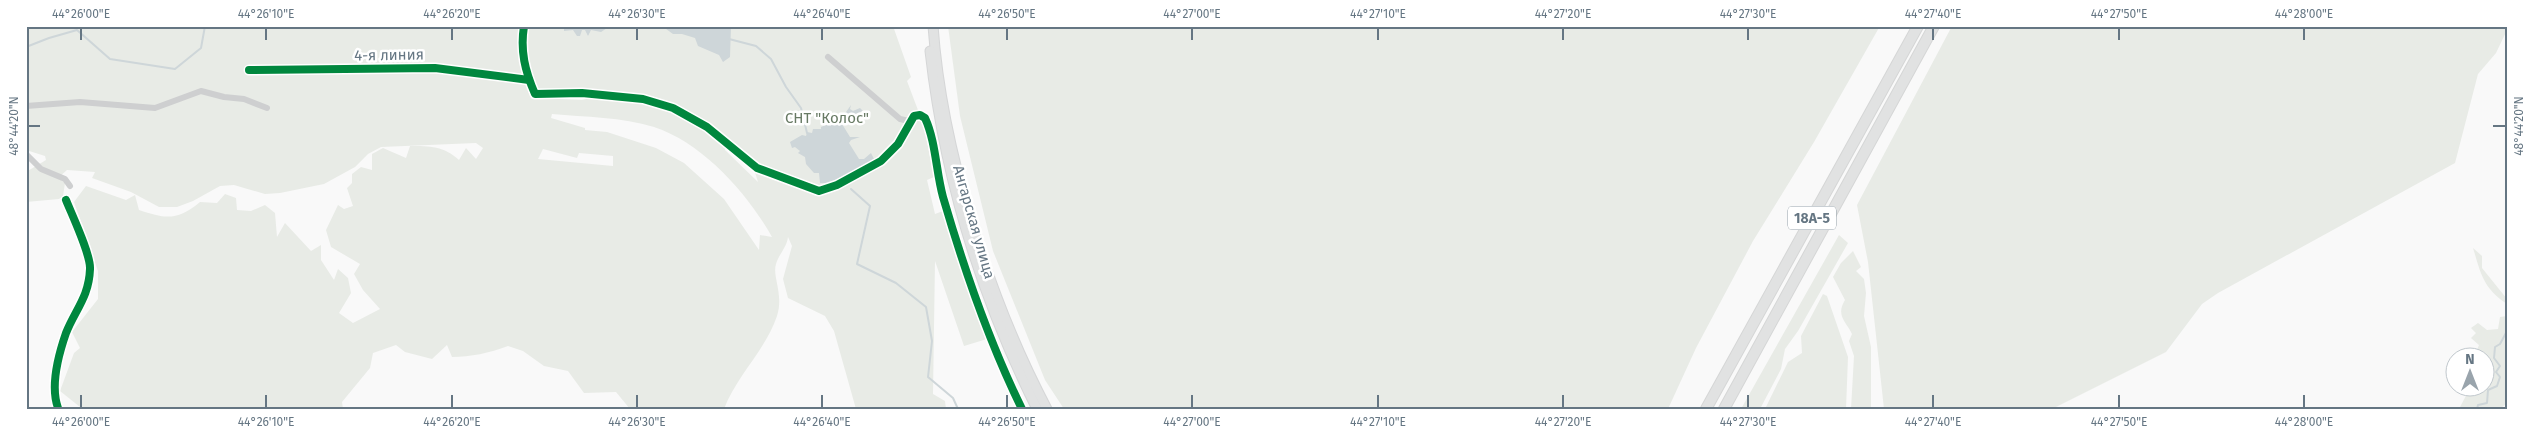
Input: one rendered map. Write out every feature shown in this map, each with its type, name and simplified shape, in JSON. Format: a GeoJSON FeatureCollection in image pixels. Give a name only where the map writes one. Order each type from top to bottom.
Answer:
{"type":"FeatureCollection","features":[{"type":"Feature","properties":{"kind":"highway","name":"18А-5"},"geometry":{"type":"LineString","coordinates":[[1706,409],[1918,26]]}},
{"type":"Feature","properties":{"kind":"highway","name":"18А-5"},"geometry":{"type":"LineString","coordinates":[[1724,409],[1934,26]]}},
{"type":"Feature","properties":{"kind":"main road","name":"Ангарская улица"},"geometry":{"type":"LineString","coordinates":[[927,26],[941,131],[975,261],[996,319],[1037,409]]}},
{"type":"Feature","properties":{"kind":"main road","name":"Ангарская улица"},"geometry":{"type":"LineString","coordinates":[[933,26],[949,132],[979,245],[1024,364],[1046,409]]}},
{"type":"Feature","properties":{"kind":"street"},"geometry":{"type":"LineString","coordinates":[[524,26],[522,50],[529,80],[535,94],[582,93],[642,99],[673,108],[706,127],[757,168],[819,191],[837,185],[881,161],[898,144],[909,121],[914,116],[920,115],[927,123],[943,196],[999,363],[1022,409]]}},
{"type":"Feature","properties":{"kind":"street"},"geometry":{"type":"LineString","coordinates":[[828,57],[900,119],[909,121]]}},
{"type":"Feature","properties":{"kind":"street","name":"4-я линия"},"geometry":{"type":"LineString","coordinates":[[249,70],[436,68],[529,80]]}},
{"type":"Feature","properties":{"kind":"street"},"geometry":{"type":"LineString","coordinates":[[26,106],[80,102],[155,108],[201,91],[224,97],[244,99],[267,108]]}},
{"type":"Feature","properties":{"kind":"street"},"geometry":{"type":"LineString","coordinates":[[26,154],[41,169],[65,179],[70,186]]}},
{"type":"Feature","properties":{"kind":"street"},"geometry":{"type":"LineString","coordinates":[[58,408],[54,395],[59,361],[66,332],[84,300],[91,267],[66,200]]}},
{"type":"Feature","properties":{"kind":"green space","name":"СНТ \"Колос\""},"geometry":{"type":"Polygon","coordinates":[[[26,26],[893,26],[911,77],[907,81],[924,126],[934,177],[927,180],[935,214],[943,211],[987,339],[964,346],[935,261],[933,394],[945,401],[946,409],[856,409],[834,331],[825,316],[788,298],[783,279],[792,246],[788,237],[777,260],[775,269],[779,293],[777,316],[772,329],[736,385],[724,409],[630,409],[616,392],[584,393],[568,371],[544,366],[523,351],[508,346],[480,354],[452,357],[447,345],[432,359],[405,352],[396,345],[373,353],[370,368],[342,402],[343,409],[70,409],[80,407],[60,391],[74,353],[80,348],[72,332],[98,299],[98,271],[74,202],[86,186],[126,200],[135,195],[139,210],[164,216],[185,213],[200,202],[217,203],[225,194],[236,198],[237,210],[251,211],[265,205],[275,213],[277,237],[285,223],[311,251],[321,245],[321,260],[334,280],[338,269],[348,278],[351,293],[339,313],[353,323],[380,309],[363,290],[354,274],[360,264],[331,247],[326,230],[338,205],[344,209],[353,206],[347,188],[352,183],[352,174],[361,167],[372,170],[372,154],[383,148],[406,158],[410,146],[430,147],[442,149],[459,160],[466,148],[476,159],[483,148],[476,143],[381,147],[368,154],[355,167],[324,184],[280,193],[265,194],[234,185],[220,186],[193,201],[177,207],[159,207],[131,192],[92,178],[95,172],[67,170],[58,178],[65,183],[63,196],[59,199],[26,202],[26,172],[46,160],[45,156],[26,150],[26,26]],[[564,91],[559,99],[582,100],[598,96],[564,91]],[[640,97],[674,112],[706,130],[725,146],[725,150],[758,182],[752,163],[736,150],[714,127],[653,98],[640,97]],[[552,114],[551,118],[585,128],[585,130],[607,132],[656,148],[684,163],[724,199],[759,250],[760,235],[772,237],[750,204],[722,172],[707,157],[672,135],[654,127],[616,119],[552,114]],[[543,149],[538,159],[613,166],[613,156],[579,153],[577,158],[543,149]]]}},
{"type":"Feature","properties":{"kind":"green space"},"geometry":{"type":"Polygon","coordinates":[[[948,26],[1880,26],[1814,142],[1753,241],[1696,348],[1668,409],[1064,409],[1045,380],[993,251],[960,116],[948,26]]]}},
{"type":"Feature","properties":{"kind":"green space"},"geometry":{"type":"Polygon","coordinates":[[[1952,26],[2507,26],[2507,30],[2496,53],[2478,74],[2455,163],[2218,293],[2202,304],[2166,352],[2052,409],[1884,409],[1868,262],[1857,205],[1952,26]]]}},
{"type":"Feature","properties":{"kind":"green space"},"geometry":{"type":"Polygon","coordinates":[[[1839,235],[1848,243],[1798,331],[1785,349],[1781,369],[1760,409],[1741,409],[1839,235]]]}},
{"type":"Feature","properties":{"kind":"green space"},"geometry":{"type":"Polygon","coordinates":[[[2473,248],[2482,256],[2482,268],[2507,299],[2507,304],[2493,292],[2484,280],[2473,248]]]}},
{"type":"Feature","properties":{"kind":"green space"},"geometry":{"type":"Polygon","coordinates":[[[1853,251],[1861,267],[1856,271],[1864,279],[1866,293],[1864,316],[1871,347],[1871,409],[1851,409],[1854,356],[1849,341],[1852,334],[1842,315],[1841,310],[1845,300],[1833,277],[1841,263],[1853,251]]]}},
{"type":"Feature","properties":{"kind":"green space"},"geometry":{"type":"Polygon","coordinates":[[[1823,294],[1827,296],[1848,357],[1846,409],[1765,409],[1788,362],[1802,353],[1801,336],[1823,294]]]}},
{"type":"Feature","properties":{"kind":"green space"},"geometry":{"type":"Polygon","coordinates":[[[2507,316],[2507,403],[2500,409],[2459,409],[2465,398],[2496,398],[2496,348],[2478,348],[2479,345],[2471,338],[2476,333],[2471,328],[2478,323],[2487,330],[2498,329],[2500,317],[2507,316]]]}},
{"type":"Feature","properties":{"kind":"shaded area"},"geometry":{"type":"Polygon","coordinates":[[[564,26],[610,26],[601,32],[591,30],[588,36],[585,30],[582,30],[580,36],[577,36],[573,30],[564,31],[564,26]]]}},
{"type":"Feature","properties":{"kind":"shaded area"},"geometry":{"type":"Polygon","coordinates":[[[662,26],[731,26],[730,57],[723,62],[719,55],[698,46],[695,38],[682,34],[673,34],[662,26]]]}},
{"type":"Feature","properties":{"kind":"shaded area"},"geometry":{"type":"Polygon","coordinates":[[[851,105],[850,109],[853,111],[860,108],[863,111],[849,116],[842,124],[850,137],[860,137],[851,140],[849,143],[859,159],[864,159],[871,153],[874,159],[832,183],[820,183],[819,173],[814,173],[806,164],[805,157],[798,153],[800,151],[795,147],[792,148],[790,142],[802,135],[806,136],[807,132],[812,133],[813,129],[821,129],[821,127],[841,119],[851,105]]]}},
{"type":"Feature","properties":{"kind":"waterway"},"geometry":{"type":"LineString","coordinates":[[26,47],[77,30],[110,59],[175,69],[201,48],[205,26]]}},
{"type":"Feature","properties":{"kind":"waterway"},"geometry":{"type":"LineString","coordinates":[[729,39],[756,46],[771,59],[786,87],[801,108],[807,133]]}},
{"type":"Feature","properties":{"kind":"waterway"},"geometry":{"type":"LineString","coordinates":[[851,189],[870,206],[857,264],[896,283],[926,307],[932,341],[928,377],[953,398],[958,409]]}},
{"type":"Feature","properties":{"kind":"waterway"},"geometry":{"type":"LineString","coordinates":[[2477,409],[2478,405],[2487,403],[2488,390],[2497,386],[2500,377],[2496,372],[2500,366],[2494,358],[2495,347],[2500,344],[2507,331]]}},
{"type":"Feature","properties":{"kind":"cycle path"},"geometry":{"type":"LineString","coordinates":[[524,26],[524,61],[535,94],[582,93],[643,99],[673,108],[707,127],[757,168],[819,191],[837,185],[881,161],[898,144],[914,116],[920,115],[925,118],[934,147],[943,197],[960,251],[988,331],[1022,409]]}},
{"type":"Feature","properties":{"kind":"cycle path"},"geometry":{"type":"LineString","coordinates":[[249,70],[435,68],[529,80]]}},
{"type":"Feature","properties":{"kind":"cycle path"},"geometry":{"type":"LineString","coordinates":[[58,408],[55,381],[60,351],[66,333],[87,288],[90,269],[84,245],[66,200]]}}]}
